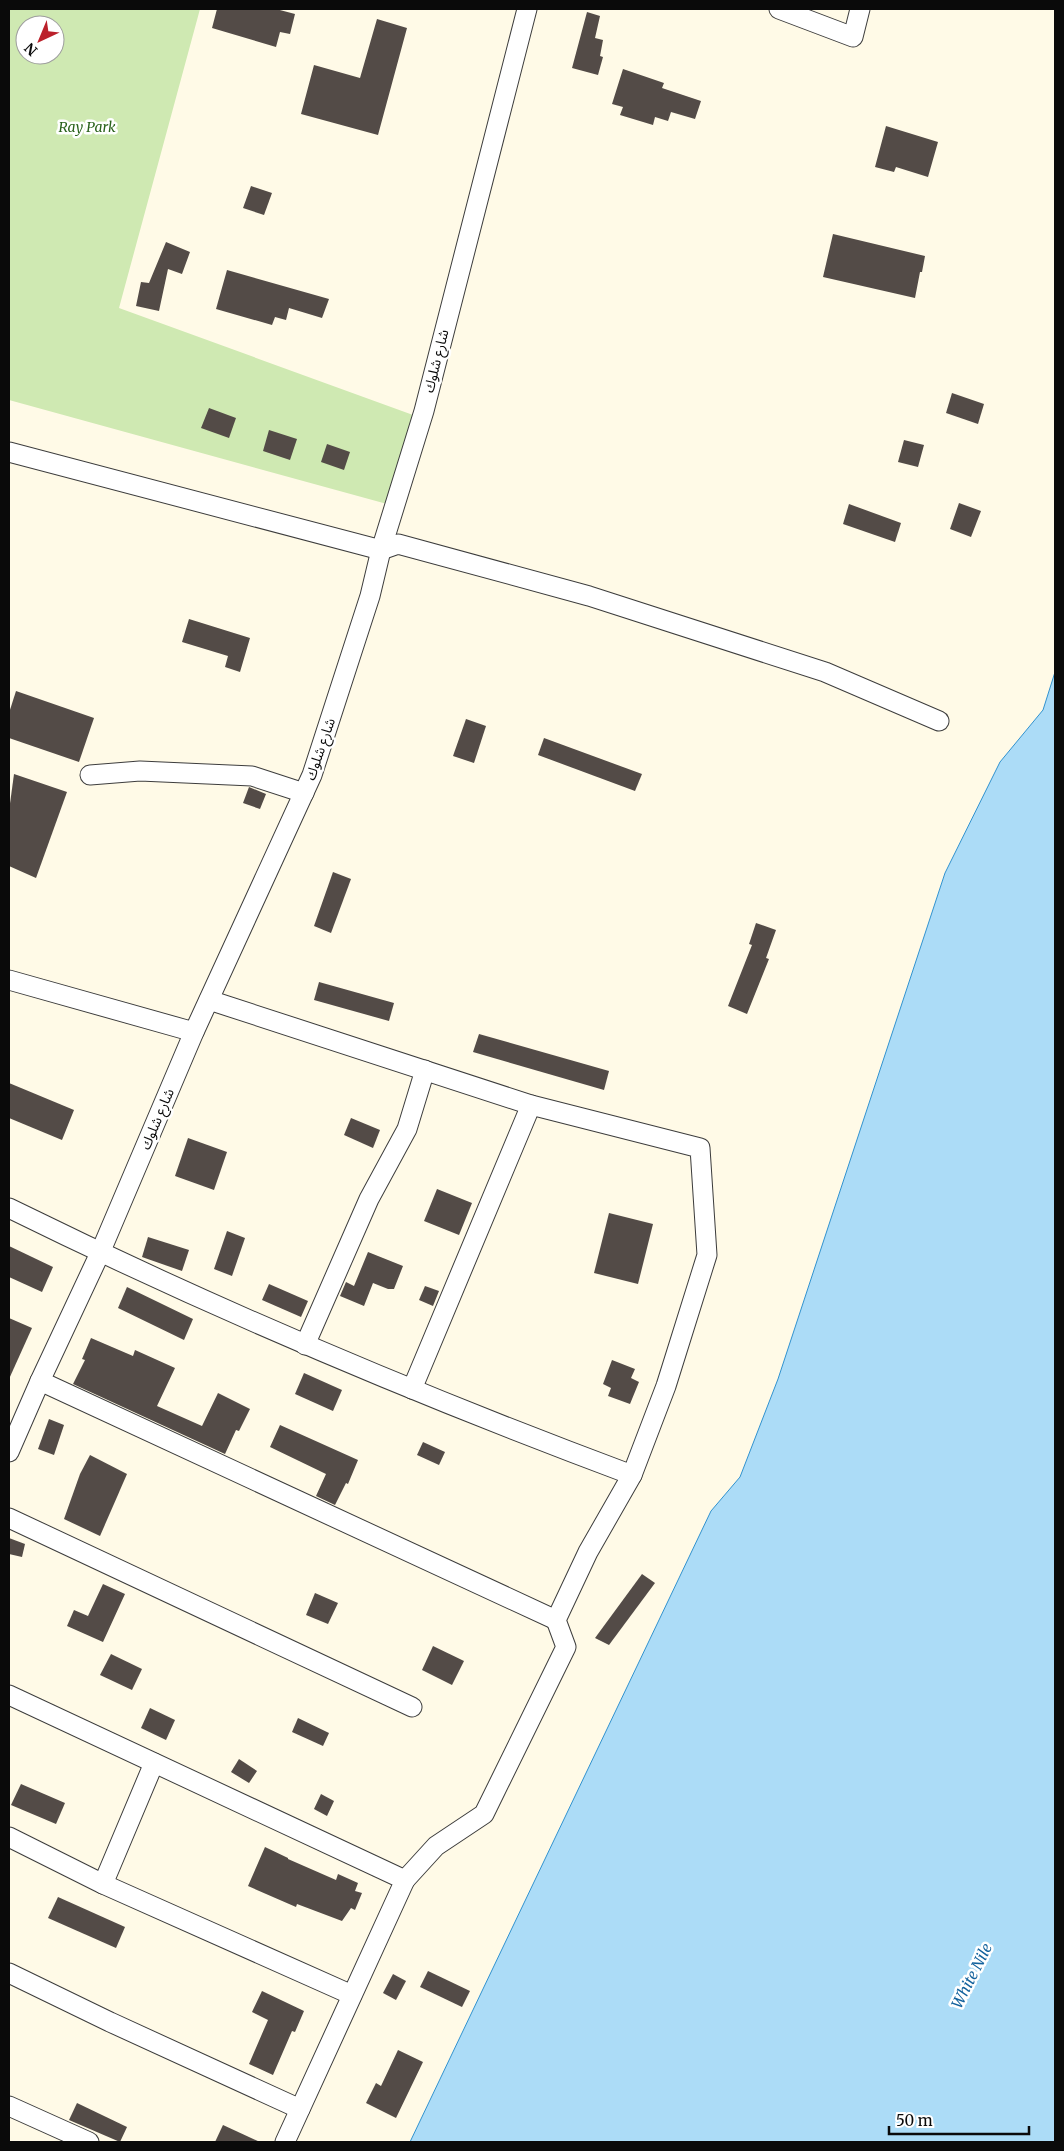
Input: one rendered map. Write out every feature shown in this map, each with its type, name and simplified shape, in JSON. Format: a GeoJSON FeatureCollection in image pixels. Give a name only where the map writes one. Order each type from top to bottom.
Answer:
{"type":"FeatureCollection","features":[{"type":"Feature","properties":{"kind":"street","name":"شارع شلوك"},"geometry":{"type":"LineString","coordinates":[[9,1452],[17,1412],[40,1381],[100,1253],[194,1032],[312,775],[365,613],[381,550],[424,411],[527,9]]}},
{"type":"Feature","properties":{"kind":"street"},"geometry":{"type":"LineString","coordinates":[[779,9],[853,37],[860,9]]}},
{"type":"Feature","properties":{"kind":"street"},"geometry":{"type":"LineString","coordinates":[[9,452],[381,550],[398,544],[589,596],[826,672],[939,721]]}},
{"type":"Feature","properties":{"kind":"street"},"geometry":{"type":"LineString","coordinates":[[90,775],[140,771],[252,776],[304,793]]}},
{"type":"Feature","properties":{"kind":"street"},"geometry":{"type":"LineString","coordinates":[[9,980],[194,1032]]}},
{"type":"Feature","properties":{"kind":"street"},"geometry":{"type":"LineString","coordinates":[[209,1000],[531,1105],[700,1148],[707,1255],[666,1386],[632,1475],[588,1552],[556,1620],[566,1648],[484,1814],[436,1846],[405,1880],[285,2142]]}},
{"type":"Feature","properties":{"kind":"street"},"geometry":{"type":"LineString","coordinates":[[305,1345],[369,1199],[407,1129],[425,1070]]}},
{"type":"Feature","properties":{"kind":"street"},"geometry":{"type":"LineString","coordinates":[[412,1389],[531,1105]]}},
{"type":"Feature","properties":{"kind":"street"},"geometry":{"type":"LineString","coordinates":[[9,1208],[100,1253],[305,1345],[532,1438],[632,1475]]}},
{"type":"Feature","properties":{"kind":"street"},"geometry":{"type":"LineString","coordinates":[[40,1381],[556,1620]]}},
{"type":"Feature","properties":{"kind":"street"},"geometry":{"type":"LineString","coordinates":[[9,1518],[412,1708]]}},
{"type":"Feature","properties":{"kind":"street"},"geometry":{"type":"LineString","coordinates":[[9,1695],[405,1880]]}},
{"type":"Feature","properties":{"kind":"street"},"geometry":{"type":"LineString","coordinates":[[104,1884],[154,1763]]}},
{"type":"Feature","properties":{"kind":"street"},"geometry":{"type":"LineString","coordinates":[[9,1838],[104,1884],[352,1995]]}},
{"type":"Feature","properties":{"kind":"street"},"geometry":{"type":"LineString","coordinates":[[9,1973],[300,2110]]}},
{"type":"Feature","properties":{"kind":"street"},"geometry":{"type":"LineString","coordinates":[[9,2106],[88,2142]]}},
{"type":"Feature","properties":{"kind":"green space","name":"Ray Park"},"geometry":{"type":"Polygon","coordinates":[[[9,9],[200,9],[119,308],[413,415],[387,504],[9,400],[9,9]]]}},
{"type":"Feature","properties":{"kind":"water","name":"White Nile"},"geometry":{"type":"Polygon","coordinates":[[[1055,672],[1055,2142],[410,2142],[711,1511],[740,1477],[778,1379],[945,873],[1000,762],[1043,710],[1055,672]]]}},
{"type":"Feature","properties":{"kind":"building"},"geometry":{"type":"Polygon","coordinates":[[[217,9],[276,9],[295,14],[290,34],[280,32],[276,47],[212,28],[217,9]]]}},
{"type":"Feature","properties":{"kind":"building"},"geometry":{"type":"Polygon","coordinates":[[[587,12],[600,16],[595,38],[603,40],[600,56],[603,57],[598,75],[572,68],[587,12]]]}},
{"type":"Feature","properties":{"kind":"building"},"geometry":{"type":"Polygon","coordinates":[[[377,19],[407,28],[378,135],[301,114],[314,65],[360,78],[377,19]]]}},
{"type":"Feature","properties":{"kind":"building"},"geometry":{"type":"Polygon","coordinates":[[[623,69],[664,83],[662,88],[701,101],[695,119],[671,112],[668,121],[655,117],[653,125],[620,115],[623,107],[612,104],[623,69]]]}},
{"type":"Feature","properties":{"kind":"building"},"geometry":{"type":"Polygon","coordinates":[[[886,126],[938,142],[928,177],[896,167],[894,172],[875,167],[886,126]]]}},
{"type":"Feature","properties":{"kind":"building"},"geometry":{"type":"Polygon","coordinates":[[[251,186],[272,193],[264,215],[243,208],[251,186]]]}},
{"type":"Feature","properties":{"kind":"building"},"geometry":{"type":"Polygon","coordinates":[[[833,234],[925,256],[915,298],[823,277],[833,234]]]}},
{"type":"Feature","properties":{"kind":"building"},"geometry":{"type":"Polygon","coordinates":[[[166,242],[190,252],[182,274],[168,269],[159,311],[136,306],[141,282],[149,283],[166,242]]]}},
{"type":"Feature","properties":{"kind":"building"},"geometry":{"type":"Polygon","coordinates":[[[227,270],[329,299],[322,318],[289,308],[286,320],[275,317],[272,325],[216,309],[227,270]]]}},
{"type":"Feature","properties":{"kind":"building"},"geometry":{"type":"Polygon","coordinates":[[[952,393],[984,404],[978,424],[946,413],[952,393]]]}},
{"type":"Feature","properties":{"kind":"building"},"geometry":{"type":"Polygon","coordinates":[[[209,408],[236,418],[229,438],[201,428],[209,408]]]}},
{"type":"Feature","properties":{"kind":"building"},"geometry":{"type":"Polygon","coordinates":[[[269,430],[297,439],[290,460],[263,451],[269,430]]]}},
{"type":"Feature","properties":{"kind":"building"},"geometry":{"type":"Polygon","coordinates":[[[904,440],[924,445],[918,467],[898,462],[904,440]]]}},
{"type":"Feature","properties":{"kind":"building"},"geometry":{"type":"Polygon","coordinates":[[[327,444],[350,452],[344,470],[321,462],[327,444]]]}},
{"type":"Feature","properties":{"kind":"building"},"geometry":{"type":"Polygon","coordinates":[[[959,503],[981,511],[971,537],[950,529],[959,503]]]}},
{"type":"Feature","properties":{"kind":"building"},"geometry":{"type":"Polygon","coordinates":[[[849,504],[901,523],[895,542],[843,524],[849,504]]]}},
{"type":"Feature","properties":{"kind":"building"},"geometry":{"type":"Polygon","coordinates":[[[189,619],[250,638],[240,672],[225,667],[228,656],[182,642],[189,619]]]}},
{"type":"Feature","properties":{"kind":"building"},"geometry":{"type":"Polygon","coordinates":[[[16,691],[94,718],[79,762],[9,738],[9,713],[16,691]]]}},
{"type":"Feature","properties":{"kind":"building"},"geometry":{"type":"Polygon","coordinates":[[[466,719],[486,726],[474,763],[453,756],[466,719]]]}},
{"type":"Feature","properties":{"kind":"building"},"geometry":{"type":"Polygon","coordinates":[[[544,738],[642,774],[635,791],[538,755],[544,738]]]}},
{"type":"Feature","properties":{"kind":"building"},"geometry":{"type":"Polygon","coordinates":[[[14,774],[67,792],[36,878],[9,866],[9,811],[14,774]]]}},
{"type":"Feature","properties":{"kind":"building"},"geometry":{"type":"Polygon","coordinates":[[[249,787],[266,794],[260,809],[243,803],[249,787]]]}},
{"type":"Feature","properties":{"kind":"building"},"geometry":{"type":"Polygon","coordinates":[[[333,872],[351,879],[331,933],[314,926],[333,872]]]}},
{"type":"Feature","properties":{"kind":"building"},"geometry":{"type":"Polygon","coordinates":[[[756,923],[776,930],[766,958],[769,959],[747,1014],[728,1006],[752,945],[749,944],[756,923]]]}},
{"type":"Feature","properties":{"kind":"building"},"geometry":{"type":"Polygon","coordinates":[[[319,982],[394,1003],[389,1021],[314,1000],[319,982]]]}},
{"type":"Feature","properties":{"kind":"building"},"geometry":{"type":"Polygon","coordinates":[[[479,1034],[609,1071],[604,1090],[473,1052],[479,1034]]]}},
{"type":"Feature","properties":{"kind":"building"},"geometry":{"type":"Polygon","coordinates":[[[9,1083],[74,1110],[62,1140],[9,1118],[9,1083]]]}},
{"type":"Feature","properties":{"kind":"building"},"geometry":{"type":"Polygon","coordinates":[[[351,1118],[380,1130],[373,1148],[344,1135],[351,1118]]]}},
{"type":"Feature","properties":{"kind":"building"},"geometry":{"type":"Polygon","coordinates":[[[188,1138],[227,1152],[214,1190],[175,1176],[188,1138]]]}},
{"type":"Feature","properties":{"kind":"building"},"geometry":{"type":"Polygon","coordinates":[[[437,1189],[472,1203],[459,1235],[424,1221],[437,1189]]]}},
{"type":"Feature","properties":{"kind":"building"},"geometry":{"type":"Polygon","coordinates":[[[609,1213],[653,1224],[638,1284],[594,1273],[609,1213]]]}},
{"type":"Feature","properties":{"kind":"building"},"geometry":{"type":"Polygon","coordinates":[[[227,1231],[245,1238],[232,1276],[214,1269],[227,1231]]]}},
{"type":"Feature","properties":{"kind":"building"},"geometry":{"type":"Polygon","coordinates":[[[148,1237],[189,1250],[182,1271],[142,1257],[148,1237]]]}},
{"type":"Feature","properties":{"kind":"building"},"geometry":{"type":"Polygon","coordinates":[[[9,1246],[53,1267],[42,1292],[9,1277],[9,1246]]]}},
{"type":"Feature","properties":{"kind":"building"},"geometry":{"type":"Polygon","coordinates":[[[368,1252],[403,1266],[394,1289],[388,1289],[373,1283],[364,1306],[340,1296],[346,1282],[354,1286],[368,1252]]]}},
{"type":"Feature","properties":{"kind":"building"},"geometry":{"type":"Polygon","coordinates":[[[269,1284],[308,1301],[301,1317],[262,1300],[269,1284]]]}},
{"type":"Feature","properties":{"kind":"building"},"geometry":{"type":"Polygon","coordinates":[[[425,1286],[439,1291],[433,1306],[419,1300],[425,1286]]]}},
{"type":"Feature","properties":{"kind":"building"},"geometry":{"type":"Polygon","coordinates":[[[127,1287],[193,1319],[184,1340],[118,1308],[127,1287]]]}},
{"type":"Feature","properties":{"kind":"building"},"geometry":{"type":"Polygon","coordinates":[[[9,1318],[32,1328],[9,1379],[9,1318]]]}},
{"type":"Feature","properties":{"kind":"building"},"geometry":{"type":"Polygon","coordinates":[[[91,1338],[133,1356],[135,1350],[175,1368],[157,1406],[202,1426],[218,1393],[250,1409],[239,1431],[236,1430],[225,1454],[73,1384],[85,1360],[82,1359],[91,1338]]]}},
{"type":"Feature","properties":{"kind":"building"},"geometry":{"type":"Polygon","coordinates":[[[612,1360],[635,1369],[631,1378],[639,1382],[630,1404],[608,1396],[611,1388],[603,1384],[612,1360]]]}},
{"type":"Feature","properties":{"kind":"building"},"geometry":{"type":"Polygon","coordinates":[[[304,1373],[342,1390],[333,1411],[295,1394],[304,1373]]]}},
{"type":"Feature","properties":{"kind":"building"},"geometry":{"type":"Polygon","coordinates":[[[49,1419],[64,1425],[54,1455],[38,1449],[49,1419]]]}},
{"type":"Feature","properties":{"kind":"building"},"geometry":{"type":"Polygon","coordinates":[[[280,1425],[358,1460],[348,1484],[346,1483],[335,1505],[316,1496],[326,1474],[270,1447],[280,1425]]]}},
{"type":"Feature","properties":{"kind":"building"},"geometry":{"type":"Polygon","coordinates":[[[423,1442],[445,1452],[439,1465],[417,1455],[423,1442]]]}},
{"type":"Feature","properties":{"kind":"building"},"geometry":{"type":"Polygon","coordinates":[[[90,1455],[127,1474],[100,1536],[64,1519],[80,1474],[90,1455]]]}},
{"type":"Feature","properties":{"kind":"building"},"geometry":{"type":"Polygon","coordinates":[[[9,1538],[25,1544],[22,1557],[9,1554],[9,1538]]]}},
{"type":"Feature","properties":{"kind":"building"},"geometry":{"type":"Polygon","coordinates":[[[642,1574],[655,1583],[609,1645],[595,1638],[642,1574]]]}},
{"type":"Feature","properties":{"kind":"building"},"geometry":{"type":"Polygon","coordinates":[[[103,1584],[125,1594],[103,1642],[67,1626],[74,1610],[88,1616],[103,1584]]]}},
{"type":"Feature","properties":{"kind":"building"},"geometry":{"type":"Polygon","coordinates":[[[315,1593],[338,1603],[328,1624],[306,1615],[315,1593]]]}},
{"type":"Feature","properties":{"kind":"building"},"geometry":{"type":"Polygon","coordinates":[[[433,1646],[464,1661],[452,1685],[422,1670],[433,1646]]]}},
{"type":"Feature","properties":{"kind":"building"},"geometry":{"type":"Polygon","coordinates":[[[111,1654],[142,1669],[132,1690],[100,1675],[111,1654]]]}},
{"type":"Feature","properties":{"kind":"building"},"geometry":{"type":"Polygon","coordinates":[[[150,1708],[175,1720],[166,1740],[141,1728],[150,1708]]]}},
{"type":"Feature","properties":{"kind":"building"},"geometry":{"type":"Polygon","coordinates":[[[298,1718],[329,1733],[323,1746],[292,1732],[298,1718]]]}},
{"type":"Feature","properties":{"kind":"building"},"geometry":{"type":"Polygon","coordinates":[[[239,1759],[257,1771],[249,1783],[231,1772],[239,1759]]]}},
{"type":"Feature","properties":{"kind":"building"},"geometry":{"type":"Polygon","coordinates":[[[21,1784],[65,1803],[56,1824],[11,1805],[21,1784]]]}},
{"type":"Feature","properties":{"kind":"building"},"geometry":{"type":"Polygon","coordinates":[[[321,1794],[334,1801],[327,1816],[314,1809],[321,1794]]]}},
{"type":"Feature","properties":{"kind":"building"},"geometry":{"type":"Polygon","coordinates":[[[265,1847],[336,1880],[338,1874],[358,1883],[355,1891],[362,1893],[355,1910],[351,1908],[342,1921],[297,1904],[296,1907],[248,1886],[265,1847]]]}},
{"type":"Feature","properties":{"kind":"building"},"geometry":{"type":"Polygon","coordinates":[[[58,1897],[125,1927],[116,1948],[48,1918],[58,1897]]]}},
{"type":"Feature","properties":{"kind":"building"},"geometry":{"type":"Polygon","coordinates":[[[428,1971],[470,1991],[462,2007],[420,1987],[428,1971]]]}},
{"type":"Feature","properties":{"kind":"building"},"geometry":{"type":"Polygon","coordinates":[[[393,1974],[406,1981],[396,2000],[383,1993],[393,1974]]]}},
{"type":"Feature","properties":{"kind":"building"},"geometry":{"type":"Polygon","coordinates":[[[262,1991],[304,2011],[295,2032],[292,2031],[273,2075],[249,2064],[268,2020],[252,2012],[262,1991]]]}},
{"type":"Feature","properties":{"kind":"building"},"geometry":{"type":"Polygon","coordinates":[[[398,2050],[423,2062],[396,2118],[366,2103],[376,2083],[381,2086],[398,2050]]]}},
{"type":"Feature","properties":{"kind":"building"},"geometry":{"type":"Polygon","coordinates":[[[77,2103],[127,2127],[120,2142],[69,2120],[77,2103]]]}},
{"type":"Feature","properties":{"kind":"building"},"geometry":{"type":"Polygon","coordinates":[[[223,2125],[260,2142],[215,2142],[223,2125]]]}}]}
